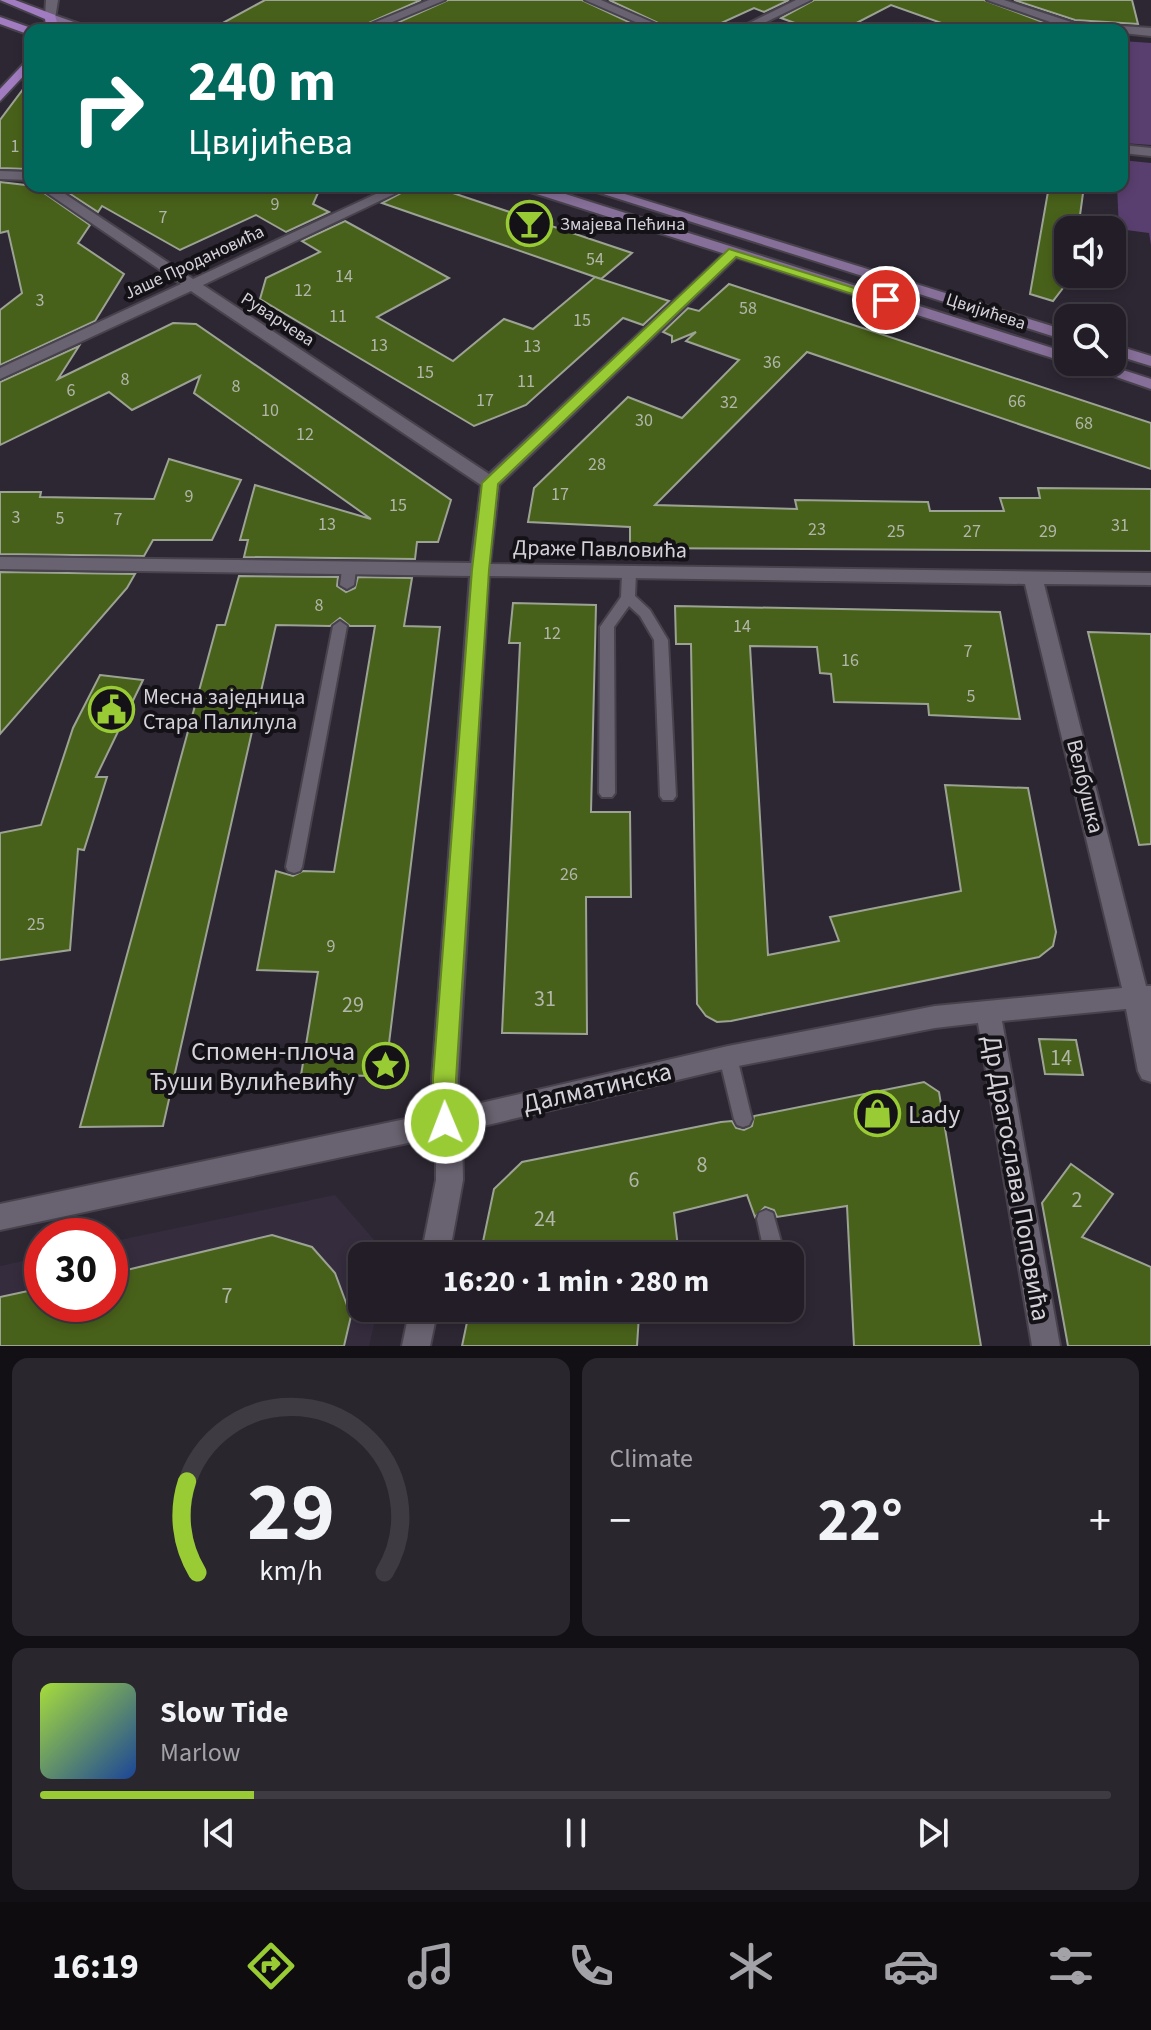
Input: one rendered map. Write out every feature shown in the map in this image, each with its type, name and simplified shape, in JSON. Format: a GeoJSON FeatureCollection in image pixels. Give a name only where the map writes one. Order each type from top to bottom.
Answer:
{"type":"FeatureCollection","features":[{"type":"Feature","properties":{"kind":"main road"},"geometry":{"type":"LineString","coordinates":[[4,0],[52,24]]}},
{"type":"Feature","properties":{"kind":"main road"},"geometry":{"type":"LineString","coordinates":[[0,20],[24,29]]}},
{"type":"Feature","properties":{"kind":"main road"},"geometry":{"type":"LineString","coordinates":[[0,97],[24,68]]}},
{"type":"Feature","properties":{"kind":"main road","name":"Цвијићева"},"geometry":{"type":"LineString","coordinates":[[545,192],[1054,354]]}},
{"type":"Feature","properties":{"kind":"main road","name":"Цвијићева"},"geometry":{"type":"LineString","coordinates":[[604,192],[1054,332]]}},
{"type":"Feature","properties":{"kind":"main road"},"geometry":{"type":"LineString","coordinates":[[1126,353],[1151,361]]}},
{"type":"Feature","properties":{"kind":"main road"},"geometry":{"type":"LineString","coordinates":[[1126,376],[1151,384]]}},
{"type":"Feature","properties":{"kind":"street"},"geometry":{"type":"LineString","coordinates":[[52,0],[52,24]]}},
{"type":"Feature","properties":{"kind":"street"},"geometry":{"type":"LineString","coordinates":[[377,24],[439,0]]}},
{"type":"Feature","properties":{"kind":"street"},"geometry":{"type":"LineString","coordinates":[[591,0],[649,24]]}},
{"type":"Feature","properties":{"kind":"street"},"geometry":{"type":"LineString","coordinates":[[754,24],[805,0]]}},
{"type":"Feature","properties":{"kind":"street"},"geometry":{"type":"LineString","coordinates":[[993,0],[1067,24]]}},
{"type":"Feature","properties":{"kind":"street"},"geometry":{"type":"LineString","coordinates":[[1128,31],[1151,32]]}},
{"type":"Feature","properties":{"kind":"street"},"geometry":{"type":"LineString","coordinates":[[1128,150],[1151,152]]}},
{"type":"Feature","properties":{"kind":"street"},"geometry":{"type":"LineString","coordinates":[[0,175],[24,176]]}},
{"type":"Feature","properties":{"kind":"street","name":"Руварчева"},"geometry":{"type":"LineString","coordinates":[[53,192],[490,483]]}},
{"type":"Feature","properties":{"kind":"street","name":"Јаше Продановића"},"geometry":{"type":"LineString","coordinates":[[0,374],[391,192]]}},
{"type":"Feature","properties":{"kind":"street"},"geometry":{"type":"LineString","coordinates":[[438,1242],[451,1154],[445,1123],[446,1063],[480,570],[490,483],[734,252]]}},
{"type":"Feature","properties":{"kind":"street","name":"Драже Павловића"},"geometry":{"type":"LineString","coordinates":[[0,563],[348,578],[480,570],[1151,579]]}},
{"type":"Feature","properties":{"kind":"street","name":"Велбушка"},"geometry":{"type":"LineString","coordinates":[[1033,576],[1144,996],[1151,1071]]}},
{"type":"Feature","properties":{"kind":"street","name":"Далматинска"},"geometry":{"type":"LineString","coordinates":[[0,1217],[445,1123],[728,1057],[988,1010],[1144,996]]}},
{"type":"Feature","properties":{"kind":"street","name":"Др Драгослава Поповића"},"geometry":{"type":"LineString","coordinates":[[988,1010],[1046,1346]]}},
{"type":"Feature","properties":{"kind":"street"},"geometry":{"type":"LineString","coordinates":[[416,1346],[421,1322]]}},
{"type":"Feature","properties":{"kind":"lane"},"geometry":{"type":"LineString","coordinates":[[607,793],[607,627],[628,597],[629,574]]}},
{"type":"Feature","properties":{"kind":"lane"},"geometry":{"type":"LineString","coordinates":[[628,597],[645,613],[661,640],[668,796]]}},
{"type":"Feature","properties":{"kind":"lane"},"geometry":{"type":"LineString","coordinates":[[294,867],[340,626]]}},
{"type":"Feature","properties":{"kind":"lane"},"geometry":{"type":"LineString","coordinates":[[728,1057],[743,1119]]}},
{"type":"Feature","properties":{"kind":"lane"},"geometry":{"type":"LineString","coordinates":[[766,1219],[772,1242]]}},
{"type":"Feature","properties":{"kind":"shaded area"},"geometry":{"type":"Polygon","coordinates":[[[1128,41],[1151,43],[1151,145],[1128,143],[1128,41]]]}},
{"type":"Feature","properties":{"kind":"shaded area"},"geometry":{"type":"Polygon","coordinates":[[[1128,161],[1151,163],[1151,245],[1149,233],[1126,230],[1126,216],[1118,216],[1117,192],[1128,192],[1128,161]]]}},
{"type":"Feature","properties":{"kind":"shaded area"},"geometry":{"type":"Polygon","coordinates":[[[335,1195],[376,1242],[348,1242],[348,1322],[375,1322],[369,1346],[0,1346],[0,1266],[24,1261],[24,1322],[128,1322],[128,1238],[335,1195]]]}},
{"type":"Feature","properties":{"kind":"building"},"geometry":{"type":"Polygon","coordinates":[[[265,0],[421,0],[367,24],[221,24],[265,0]]]}},
{"type":"Feature","properties":{"kind":"building"},"geometry":{"type":"Polygon","coordinates":[[[448,0],[582,0],[633,24],[394,24],[448,0]]]}},
{"type":"Feature","properties":{"kind":"building"},"geometry":{"type":"Polygon","coordinates":[[[609,0],[789,0],[764,12],[754,8],[719,24],[660,24],[609,0]]]}},
{"type":"Feature","properties":{"kind":"building"},"geometry":{"type":"Polygon","coordinates":[[[814,0],[984,0],[1048,24],[944,24],[891,5],[855,24],[798,24],[781,18],[814,0]]]}},
{"type":"Feature","properties":{"kind":"building"},"geometry":{"type":"Polygon","coordinates":[[[1014,0],[1132,0],[1138,24],[1075,20],[1014,0]]]}},
{"type":"Feature","properties":{"kind":"building"},"geometry":{"type":"Polygon","coordinates":[[[24,88],[24,169],[0,168],[0,120],[24,88]]]}},
{"type":"Feature","properties":{"kind":"building"},"geometry":{"type":"Polygon","coordinates":[[[0,182],[24,185],[24,192],[43,192],[90,225],[78,243],[124,274],[95,321],[0,365],[0,310],[22,293],[8,231],[0,233],[0,182]]]}},
{"type":"Feature","properties":{"kind":"building"},"geometry":{"type":"Polygon","coordinates":[[[67,192],[318,192],[313,204],[329,212],[286,232],[256,215],[180,250],[102,206],[98,212],[67,192]]]}},
{"type":"Feature","properties":{"kind":"building"},"geometry":{"type":"Polygon","coordinates":[[[403,192],[450,192],[632,253],[601,279],[382,203],[403,192]]]}},
{"type":"Feature","properties":{"kind":"building"},"geometry":{"type":"Polygon","coordinates":[[[1048,192],[1083,192],[1080,216],[1054,216],[1054,288],[1063,288],[1053,301],[1030,294],[1048,192]]]}},
{"type":"Feature","properties":{"kind":"building"},"geometry":{"type":"Polygon","coordinates":[[[345,221],[449,278],[377,317],[453,361],[504,319],[533,329],[595,277],[669,301],[643,325],[623,318],[526,405],[474,426],[260,299],[266,278],[320,252],[302,241],[345,221]]]}},
{"type":"Feature","properties":{"kind":"building"},"geometry":{"type":"Polygon","coordinates":[[[729,284],[1151,423],[1151,469],[807,352],[655,505],[797,509],[795,500],[928,502],[930,511],[1004,511],[1000,498],[1040,498],[1038,488],[1151,489],[1151,551],[630,548],[630,527],[528,522],[534,488],[628,397],[682,418],[739,360],[686,341],[696,332],[672,342],[672,336],[663,332],[688,308],[699,311],[729,284]]]}},
{"type":"Feature","properties":{"kind":"building"},"geometry":{"type":"Polygon","coordinates":[[[173,323],[196,324],[451,500],[438,542],[417,542],[415,559],[244,557],[248,540],[240,540],[255,485],[371,519],[194,393],[200,376],[132,410],[109,392],[0,445],[0,382],[79,346],[58,379],[173,323]]]}},
{"type":"Feature","properties":{"kind":"building"},"geometry":{"type":"Polygon","coordinates":[[[169,459],[241,480],[212,540],[153,540],[144,556],[0,554],[0,492],[41,492],[40,497],[154,499],[169,459]]]}},
{"type":"Feature","properties":{"kind":"building"},"geometry":{"type":"Polygon","coordinates":[[[0,572],[135,574],[127,588],[0,734],[0,572]]]}},
{"type":"Feature","properties":{"kind":"building"},"geometry":{"type":"Polygon","coordinates":[[[239,576],[338,577],[337,586],[346,592],[355,588],[358,577],[412,578],[404,626],[440,627],[385,1076],[301,1075],[318,972],[257,970],[276,871],[293,876],[303,871],[334,872],[375,626],[350,626],[340,618],[330,626],[276,625],[163,1126],[80,1127],[217,625],[225,625],[239,576]]]}},
{"type":"Feature","properties":{"kind":"building"},"geometry":{"type":"Polygon","coordinates":[[[513,603],[596,605],[591,812],[630,812],[631,897],[586,897],[587,1034],[502,1033],[520,643],[509,643],[513,603]]]}},
{"type":"Feature","properties":{"kind":"building"},"geometry":{"type":"Polygon","coordinates":[[[675,606],[1000,612],[1020,719],[929,715],[928,704],[834,702],[831,674],[820,673],[817,647],[750,646],[768,955],[839,941],[830,917],[961,891],[945,785],[1028,788],[1056,932],[1053,946],[1039,957],[731,1021],[717,1022],[706,1016],[697,1004],[691,644],[676,644],[675,606]]]}},
{"type":"Feature","properties":{"kind":"building"},"geometry":{"type":"Polygon","coordinates":[[[1088,632],[1151,634],[1151,844],[1139,845],[1088,632]]]}},
{"type":"Feature","properties":{"kind":"building"},"geometry":{"type":"Polygon","coordinates":[[[100,675],[143,680],[96,777],[107,777],[84,850],[78,849],[70,950],[0,960],[0,833],[41,825],[73,728],[100,675]]]}},
{"type":"Feature","properties":{"kind":"building"},"geometry":{"type":"Polygon","coordinates":[[[1039,1039],[1076,1040],[1083,1075],[1045,1074],[1039,1039]]]}},
{"type":"Feature","properties":{"kind":"building"},"geometry":{"type":"Polygon","coordinates":[[[924,1082],[939,1092],[981,1346],[854,1346],[847,1206],[777,1217],[774,1210],[765,1207],[755,1217],[747,1195],[674,1213],[677,1242],[483,1242],[494,1189],[522,1162],[721,1122],[732,1121],[736,1128],[744,1130],[752,1126],[754,1116],[924,1082]]]}},
{"type":"Feature","properties":{"kind":"building"},"geometry":{"type":"Polygon","coordinates":[[[1071,1164],[1113,1194],[1082,1237],[1151,1267],[1151,1346],[1068,1346],[1042,1203],[1071,1164]]]}},
{"type":"Feature","properties":{"kind":"building"},"geometry":{"type":"Polygon","coordinates":[[[272,1235],[312,1247],[335,1273],[348,1308],[350,1322],[344,1346],[0,1346],[0,1297],[24,1292],[24,1322],[128,1322],[128,1270],[272,1235]]]}},
{"type":"Feature","properties":{"kind":"building"},"geometry":{"type":"Polygon","coordinates":[[[467,1322],[639,1322],[637,1346],[462,1346],[467,1322]]]}},
{"type":"Feature","properties":{"kind":"place","name":"Змајева Пећина"},"geometry":{"type":"Point","coordinates":[529,224]}},
{"type":"Feature","properties":{"kind":"place","name":"Месна заједница Стара Палилула"},"geometry":{"type":"Point","coordinates":[112,709]}},
{"type":"Feature","properties":{"kind":"place","name":"Спомен-плоча Ђуши Вулићевићу"},"geometry":{"type":"Point","coordinates":[386,1066]}},
{"type":"Feature","properties":{"kind":"place","name":"Lady"},"geometry":{"type":"Point","coordinates":[877,1114]}},
{"type":"Feature","properties":{"kind":"route"},"geometry":{"type":"LineString","coordinates":[[445,1123],[443,1104],[480,570],[490,483],[734,252],[886,300]]}}]}
